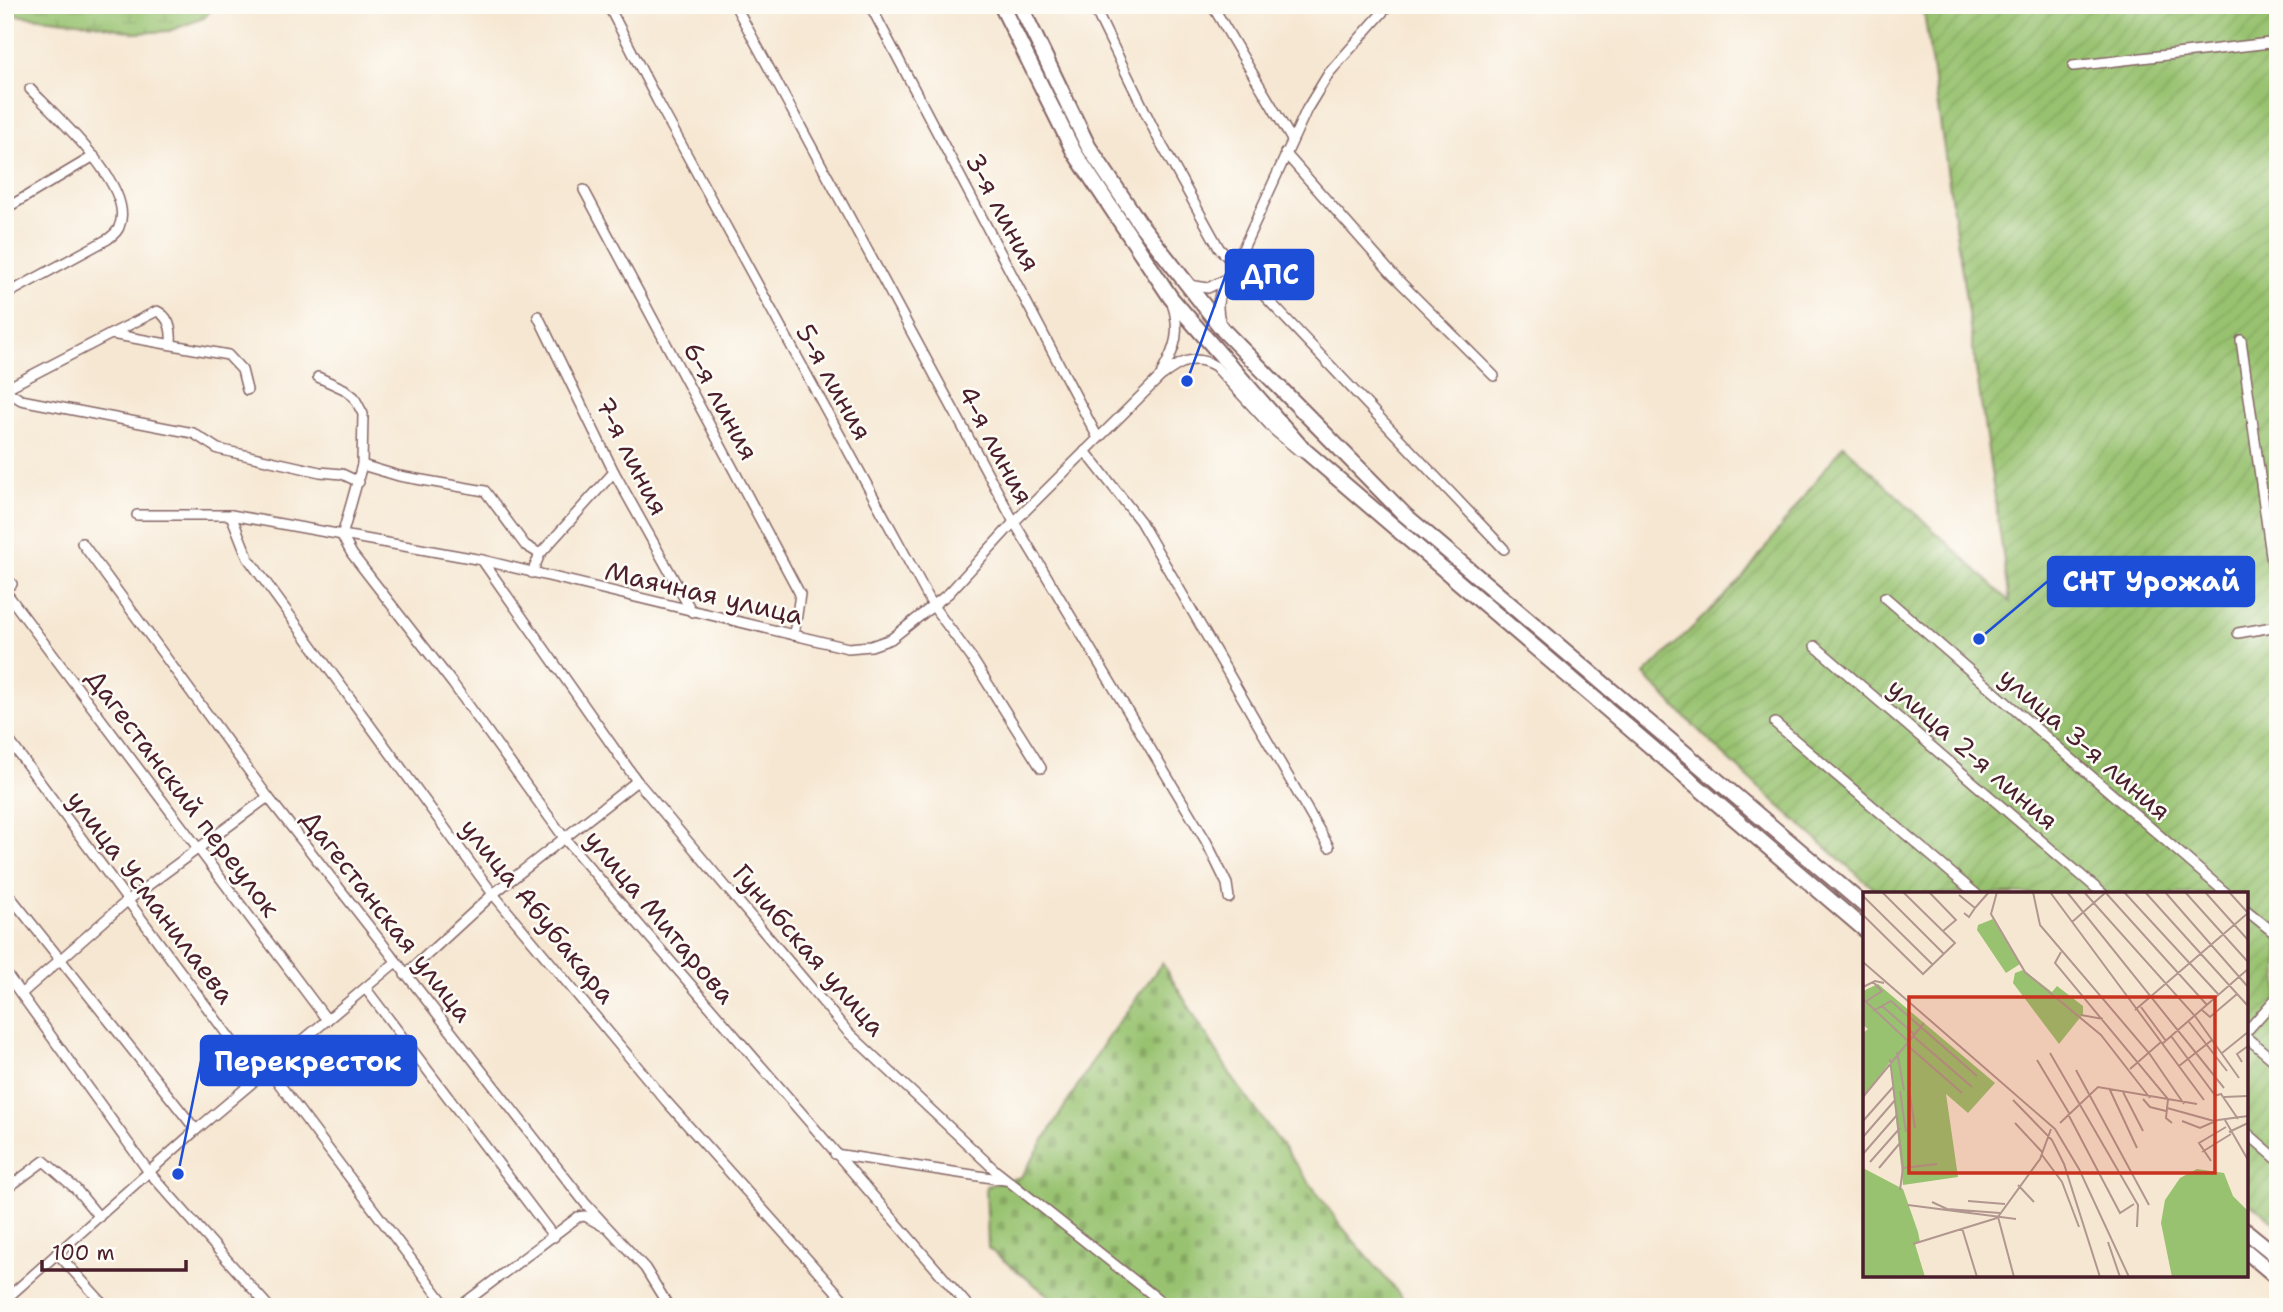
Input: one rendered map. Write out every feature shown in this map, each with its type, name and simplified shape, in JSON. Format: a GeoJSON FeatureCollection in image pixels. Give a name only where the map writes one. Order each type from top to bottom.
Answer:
{"type":"FeatureCollection","features":[{"type":"Feature","properties":{"kind":"main road"},"geometry":{"type":"LineString","coordinates":[[1001,5],[1074,152],[1171,298],[1292,438],[1863,928]]}},
{"type":"Feature","properties":{"kind":"main road"},"geometry":{"type":"LineString","coordinates":[[1020,5],[1088,146],[1184,283],[1223,330],[1405,515],[1863,904]]}},
{"type":"Feature","properties":{"kind":"main road"},"geometry":{"type":"LineString","coordinates":[[2248,1233],[2278,1257]]}},
{"type":"Feature","properties":{"kind":"main road"},"geometry":{"type":"LineString","coordinates":[[2248,1253],[2278,1278]]}},
{"type":"Feature","properties":{"kind":"street","name":"5-я линия"},"geometry":{"type":"LineString","coordinates":[[608,5],[663,112],[933,606],[971,657],[1041,768]]}},
{"type":"Feature","properties":{"kind":"street","name":"4-я линия"},"geometry":{"type":"LineString","coordinates":[[735,5],[1014,522],[1206,841],[1227,884],[1229,898]]}},
{"type":"Feature","properties":{"kind":"street","name":"3-я линия"},"geometry":{"type":"LineString","coordinates":[[870,5],[1098,438]]}},
{"type":"Feature","properties":{"kind":"street"},"geometry":{"type":"LineString","coordinates":[[1093,5],[1165,150],[1219,248],[1504,549]]}},
{"type":"Feature","properties":{"kind":"street"},"geometry":{"type":"LineString","coordinates":[[1212,5],[1292,140]]}},
{"type":"Feature","properties":{"kind":"street"},"geometry":{"type":"LineString","coordinates":[[1184,283],[1208,288],[1224,280],[1235,266],[1285,153],[1329,74],[1389,5]]}},
{"type":"Feature","properties":{"kind":"street"},"geometry":{"type":"LineString","coordinates":[[2073,66],[2278,42]]}},
{"type":"Feature","properties":{"kind":"street"},"geometry":{"type":"LineString","coordinates":[[5,295],[93,249],[119,228],[120,198],[94,156],[30,89]]}},
{"type":"Feature","properties":{"kind":"street"},"geometry":{"type":"LineString","coordinates":[[1285,153],[1393,275],[1494,376]]}},
{"type":"Feature","properties":{"kind":"street"},"geometry":{"type":"LineString","coordinates":[[5,209],[94,156]]}},
{"type":"Feature","properties":{"kind":"street","name":"6-я линия"},"geometry":{"type":"LineString","coordinates":[[584,190],[800,594],[794,635]]}},
{"type":"Feature","properties":{"kind":"street"},"geometry":{"type":"LineString","coordinates":[[1223,330],[1218,313],[1224,280]]}},
{"type":"Feature","properties":{"kind":"street"},"geometry":{"type":"LineString","coordinates":[[1160,377],[1176,348],[1177,316],[1171,298]]}},
{"type":"Feature","properties":{"kind":"street"},"geometry":{"type":"LineString","coordinates":[[171,344],[170,326],[164,314],[157,311],[5,389],[21,401],[193,433],[218,450],[320,472],[342,474],[359,482]]}},
{"type":"Feature","properties":{"kind":"street","name":"7-я линия"},"geometry":{"type":"LineString","coordinates":[[538,316],[614,472],[692,612]]}},
{"type":"Feature","properties":{"kind":"street"},"geometry":{"type":"LineString","coordinates":[[111,334],[228,355],[242,370],[247,390]]}},
{"type":"Feature","properties":{"kind":"street"},"geometry":{"type":"LineString","coordinates":[[2241,340],[2278,605]]}},
{"type":"Feature","properties":{"kind":"street"},"geometry":{"type":"LineString","coordinates":[[1160,377],[1183,361],[1203,359],[1215,366],[1288,443],[1324,468]]}},
{"type":"Feature","properties":{"kind":"street"},"geometry":{"type":"LineString","coordinates":[[318,377],[344,388],[361,407],[362,465],[342,536]]}},
{"type":"Feature","properties":{"kind":"street","name":"Маячная улица"},"geometry":{"type":"LineString","coordinates":[[137,515],[231,515],[482,560],[848,648],[871,646],[891,639],[964,578],[1014,522],[1160,377]]}},
{"type":"Feature","properties":{"kind":"street"},"geometry":{"type":"LineString","coordinates":[[1085,451],[1140,522],[1329,847]]}},
{"type":"Feature","properties":{"kind":"street"},"geometry":{"type":"LineString","coordinates":[[362,465],[399,476],[485,491],[525,545],[540,554]]}},
{"type":"Feature","properties":{"kind":"street"},"geometry":{"type":"LineString","coordinates":[[532,573],[540,554],[614,472]]}},
{"type":"Feature","properties":{"kind":"street","name":"улица Абубакара"},"geometry":{"type":"LineString","coordinates":[[231,515],[248,558],[493,894],[666,1101],[850,1307]]}},
{"type":"Feature","properties":{"kind":"street","name":"улица Митарова"},"geometry":{"type":"LineString","coordinates":[[342,536],[352,554],[453,684],[565,839],[834,1154],[969,1307]]}},
{"type":"Feature","properties":{"kind":"street","name":"Дагестанская улица"},"geometry":{"type":"LineString","coordinates":[[82,543],[268,797],[585,1203],[645,1268],[669,1307]]}},
{"type":"Feature","properties":{"kind":"street","name":"Гунибская улица"},"geometry":{"type":"LineString","coordinates":[[482,560],[637,780],[848,1032],[1006,1180],[1168,1307]]}},
{"type":"Feature","properties":{"kind":"street","name":"Дагестанский переулок"},"geometry":{"type":"LineString","coordinates":[[7,584],[198,850],[327,1020]]}},
{"type":"Feature","properties":{"kind":"street","name":"улица 3-я линия"},"geometry":{"type":"LineString","coordinates":[[1885,597],[2225,892]]}},
{"type":"Feature","properties":{"kind":"street"},"geometry":{"type":"LineString","coordinates":[[2238,633],[2278,626]]}},
{"type":"Feature","properties":{"kind":"street","name":"улица 2-я линия"},"geometry":{"type":"LineString","coordinates":[[1815,646],[2101,892]]}},
{"type":"Feature","properties":{"kind":"street"},"geometry":{"type":"LineString","coordinates":[[1775,723],[1974,892]]}},
{"type":"Feature","properties":{"kind":"street","name":"улица Усманилаева"},"geometry":{"type":"LineString","coordinates":[[5,736],[251,1068],[274,1077],[447,1307]]}},
{"type":"Feature","properties":{"kind":"street"},"geometry":{"type":"LineString","coordinates":[[405,975],[493,894],[637,780]]}},
{"type":"Feature","properties":{"kind":"street"},"geometry":{"type":"LineString","coordinates":[[21,994],[127,901],[268,797]]}},
{"type":"Feature","properties":{"kind":"street"},"geometry":{"type":"LineString","coordinates":[[5,890],[197,1130]]}},
{"type":"Feature","properties":{"kind":"street"},"geometry":{"type":"LineString","coordinates":[[2248,912],[2278,936]]}},
{"type":"Feature","properties":{"kind":"street"},"geometry":{"type":"LineString","coordinates":[[5,1300],[197,1130],[396,962]]}},
{"type":"Feature","properties":{"kind":"street"},"geometry":{"type":"LineString","coordinates":[[5,972],[149,1172],[269,1307]]}},
{"type":"Feature","properties":{"kind":"street"},"geometry":{"type":"LineString","coordinates":[[366,989],[554,1237]]}},
{"type":"Feature","properties":{"kind":"street"},"geometry":{"type":"LineString","coordinates":[[2248,1032],[2278,996]]}},
{"type":"Feature","properties":{"kind":"street"},"geometry":{"type":"LineString","coordinates":[[2248,1018],[2255,1023]]}},
{"type":"Feature","properties":{"kind":"street"},"geometry":{"type":"LineString","coordinates":[[2248,1036],[2278,1064]]}},
{"type":"Feature","properties":{"kind":"street"},"geometry":{"type":"LineString","coordinates":[[2248,1134],[2278,1160]]}},
{"type":"Feature","properties":{"kind":"street"},"geometry":{"type":"LineString","coordinates":[[834,1154],[1006,1180]]}},
{"type":"Feature","properties":{"kind":"street"},"geometry":{"type":"LineString","coordinates":[[5,1191],[44,1161],[76,1189],[99,1217]]}},
{"type":"Feature","properties":{"kind":"street"},"geometry":{"type":"LineString","coordinates":[[459,1307],[578,1217],[595,1221],[615,1234]]}},
{"type":"Feature","properties":{"kind":"street"},"geometry":{"type":"LineString","coordinates":[[57,1253],[106,1307]]}},
{"type":"Feature","properties":{"kind":"green space"},"geometry":{"type":"Polygon","coordinates":[[[5,5],[215,5],[204,18],[169,31],[135,33],[95,24],[5,14],[5,5]]]}},
{"type":"Feature","properties":{"kind":"green space"},"geometry":{"type":"Polygon","coordinates":[[[1923,5],[2278,5],[2278,1225],[2248,1202],[2248,892],[1878,892],[1759,788],[1644,675],[1740,581],[1843,445],[2010,602],[1923,5]]]}},
{"type":"Feature","properties":{"kind":"green space"},"geometry":{"type":"Polygon","coordinates":[[[1162,963],[1234,1080],[1342,1227],[1410,1307],[1205,1307],[1201,1303],[1197,1307],[1063,1307],[988,1248],[986,1186],[1021,1177],[1106,1040],[1162,963]]]}},
{"type":"Feature","properties":{"kind":"place","name":"ДПС"},"geometry":{"type":"Point","coordinates":[1187,381]}},
{"type":"Feature","properties":{"kind":"place","name":"СНТ Урожай"},"geometry":{"type":"Point","coordinates":[1979,639]}},
{"type":"Feature","properties":{"kind":"place","name":"Перекресток"},"geometry":{"type":"Point","coordinates":[178,1174]}}]}
